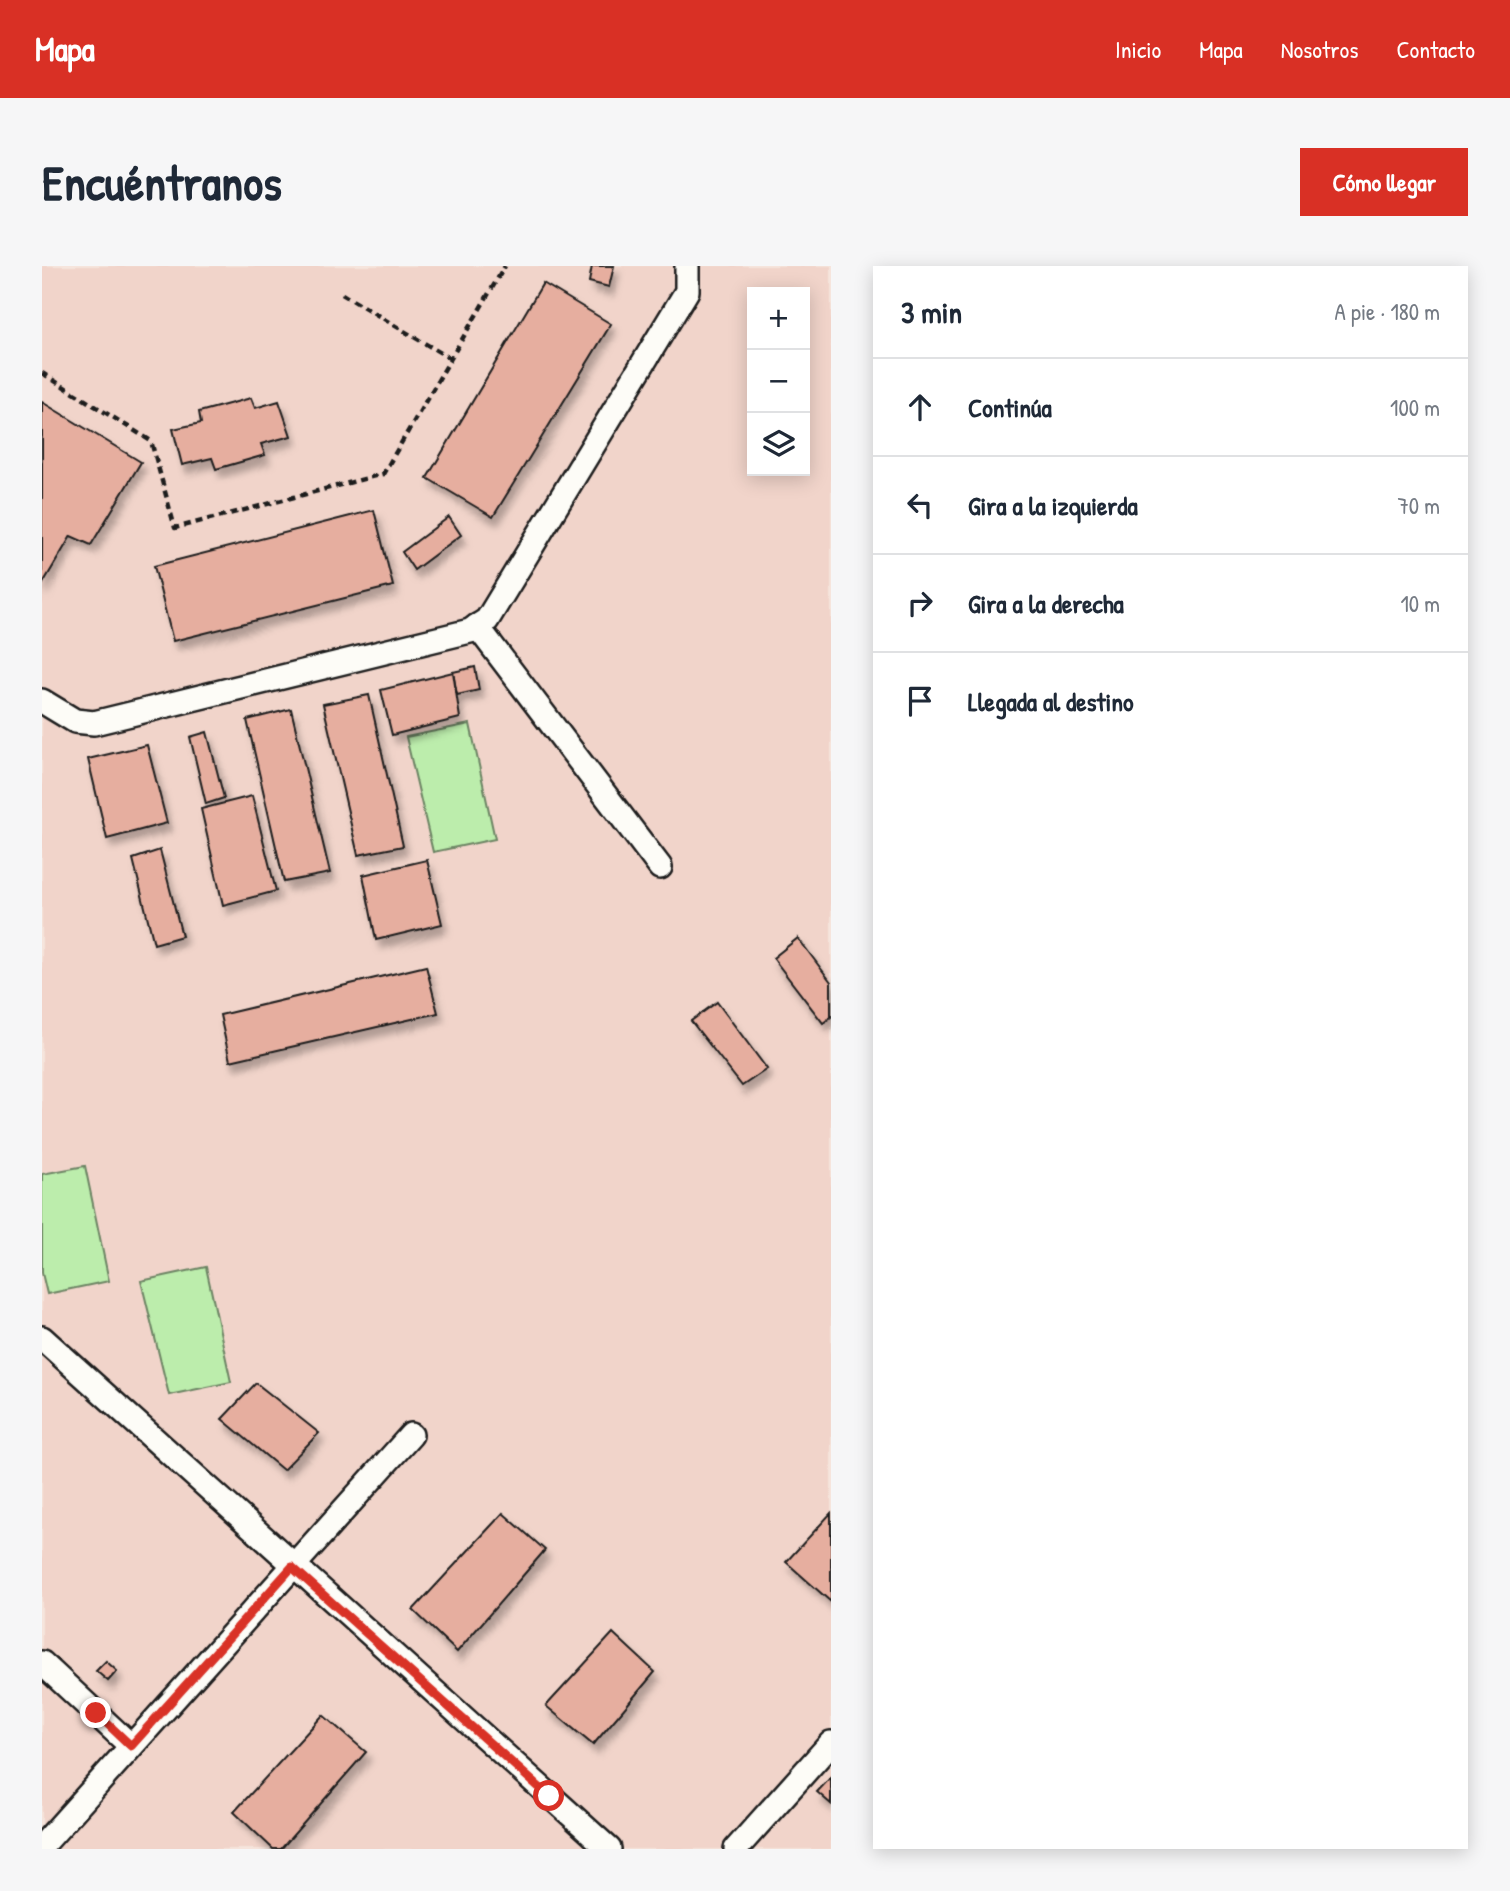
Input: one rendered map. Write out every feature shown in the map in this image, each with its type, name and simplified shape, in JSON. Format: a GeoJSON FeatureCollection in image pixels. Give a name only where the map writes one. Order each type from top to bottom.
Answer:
{"type":"FeatureCollection","features":[{"type":"Feature","properties":{"kind":"street"},"geometry":{"type":"LineString","coordinates":[[42,701],[75,721],[94,723],[477,626],[487,620],[687,291],[687,266]]}},
{"type":"Feature","properties":{"kind":"street"},"geometry":{"type":"LineString","coordinates":[[477,626],[660,867]]}},
{"type":"Feature","properties":{"kind":"street"},"geometry":{"type":"LineString","coordinates":[[42,1338],[292,1567],[609,1849]]}},
{"type":"Feature","properties":{"kind":"street"},"geometry":{"type":"LineString","coordinates":[[42,1846],[411,1435]]}},
{"type":"Feature","properties":{"kind":"street"},"geometry":{"type":"LineString","coordinates":[[42,1663],[131,1746]]}},
{"type":"Feature","properties":{"kind":"street"},"geometry":{"type":"LineString","coordinates":[[736,1849],[831,1743]]}},
{"type":"Feature","properties":{"kind":"path"},"geometry":{"type":"LineString","coordinates":[[42,373],[150,441],[175,528],[383,474],[505,266]]}},
{"type":"Feature","properties":{"kind":"path"},"geometry":{"type":"LineString","coordinates":[[342,294],[451,359]]}},
{"type":"Feature","properties":{"kind":"shaded area"},"geometry":{"type":"Polygon","coordinates":[[[42,266],[831,266],[831,1849],[42,1849],[42,266]]]}},
{"type":"Feature","properties":{"kind":"green space"},"geometry":{"type":"Polygon","coordinates":[[[470,724],[495,839],[433,852],[406,737],[470,724]]]}},
{"type":"Feature","properties":{"kind":"green space"},"geometry":{"type":"Polygon","coordinates":[[[85,1166],[109,1281],[47,1294],[42,1273],[42,1174],[85,1166]]]}},
{"type":"Feature","properties":{"kind":"green space"},"geometry":{"type":"Polygon","coordinates":[[[206,1267],[231,1382],[169,1395],[141,1281],[206,1267]]]}},
{"type":"Feature","properties":{"kind":"building"},"geometry":{"type":"Polygon","coordinates":[[[592,266],[614,266],[609,287],[589,282],[592,266]]]}},
{"type":"Feature","properties":{"kind":"building"},"geometry":{"type":"Polygon","coordinates":[[[543,283],[611,324],[493,517],[427,478],[543,283]]]}},
{"type":"Feature","properties":{"kind":"building"},"geometry":{"type":"Polygon","coordinates":[[[251,398],[255,408],[279,401],[291,436],[261,444],[265,455],[216,469],[212,458],[182,465],[173,429],[201,423],[199,412],[251,398]]]}},
{"type":"Feature","properties":{"kind":"building"},"geometry":{"type":"Polygon","coordinates":[[[42,402],[141,462],[91,545],[71,536],[42,585],[42,402]]]}},
{"type":"Feature","properties":{"kind":"building"},"geometry":{"type":"Polygon","coordinates":[[[374,510],[393,586],[173,641],[154,566],[374,510]]]}},
{"type":"Feature","properties":{"kind":"building"},"geometry":{"type":"Polygon","coordinates":[[[449,517],[461,535],[414,570],[402,552],[449,517]]]}},
{"type":"Feature","properties":{"kind":"building"},"geometry":{"type":"Polygon","coordinates":[[[475,667],[479,690],[457,695],[453,672],[475,667]]]}},
{"type":"Feature","properties":{"kind":"building"},"geometry":{"type":"Polygon","coordinates":[[[453,672],[460,718],[392,735],[381,690],[453,672]]]}},
{"type":"Feature","properties":{"kind":"building"},"geometry":{"type":"Polygon","coordinates":[[[369,695],[403,846],[358,855],[323,704],[369,695]]]}},
{"type":"Feature","properties":{"kind":"building"},"geometry":{"type":"Polygon","coordinates":[[[291,709],[330,873],[284,882],[247,720],[291,709]]]}},
{"type":"Feature","properties":{"kind":"building"},"geometry":{"type":"Polygon","coordinates":[[[207,732],[224,798],[206,804],[190,737],[207,732]]]}},
{"type":"Feature","properties":{"kind":"building"},"geometry":{"type":"Polygon","coordinates":[[[147,745],[167,823],[107,839],[88,759],[147,745]]]}},
{"type":"Feature","properties":{"kind":"building"},"geometry":{"type":"Polygon","coordinates":[[[252,796],[276,891],[223,905],[201,809],[252,796]]]}},
{"type":"Feature","properties":{"kind":"building"},"geometry":{"type":"Polygon","coordinates":[[[160,850],[182,936],[154,944],[133,859],[160,850]]]}},
{"type":"Feature","properties":{"kind":"building"},"geometry":{"type":"Polygon","coordinates":[[[427,860],[442,924],[376,940],[363,875],[427,860]]]}},
{"type":"Feature","properties":{"kind":"building"},"geometry":{"type":"Polygon","coordinates":[[[798,938],[831,982],[831,1017],[823,1023],[773,958],[798,938]]]}},
{"type":"Feature","properties":{"kind":"building"},"geometry":{"type":"Polygon","coordinates":[[[426,966],[438,1013],[230,1061],[220,1015],[426,966]]]}},
{"type":"Feature","properties":{"kind":"building"},"geometry":{"type":"Polygon","coordinates":[[[717,1002],[767,1069],[742,1086],[691,1021],[717,1002]]]}},
{"type":"Feature","properties":{"kind":"building"},"geometry":{"type":"Polygon","coordinates":[[[256,1383],[319,1433],[283,1470],[222,1419],[256,1383]]]}},
{"type":"Feature","properties":{"kind":"building"},"geometry":{"type":"Polygon","coordinates":[[[503,1513],[545,1550],[457,1652],[413,1610],[503,1513]]]}},
{"type":"Feature","properties":{"kind":"building"},"geometry":{"type":"Polygon","coordinates":[[[831,1513],[831,1602],[786,1562],[831,1513]]]}},
{"type":"Feature","properties":{"kind":"building"},"geometry":{"type":"Polygon","coordinates":[[[613,1633],[655,1672],[593,1745],[546,1706],[613,1633]]]}},
{"type":"Feature","properties":{"kind":"building"},"geometry":{"type":"Polygon","coordinates":[[[106,1661],[117,1671],[108,1681],[96,1671],[106,1661]]]}},
{"type":"Feature","properties":{"kind":"building"},"geometry":{"type":"Polygon","coordinates":[[[323,1715],[366,1752],[281,1849],[273,1849],[234,1812],[323,1715]]]}},
{"type":"Feature","properties":{"kind":"building"},"geometry":{"type":"Polygon","coordinates":[[[831,1777],[831,1804],[817,1792],[831,1777]]]}},
{"type":"Feature","properties":{"kind":"route"},"geometry":{"type":"LineString","coordinates":[[96,1713],[131,1746],[292,1567],[549,1796]]}}]}
